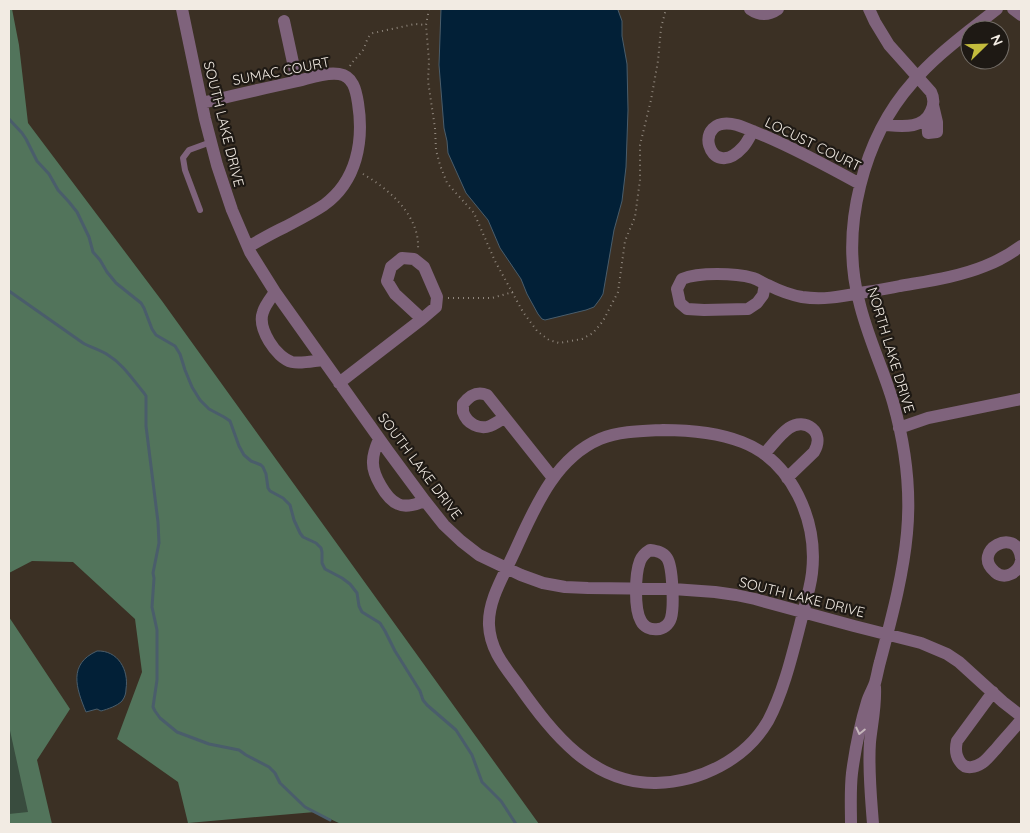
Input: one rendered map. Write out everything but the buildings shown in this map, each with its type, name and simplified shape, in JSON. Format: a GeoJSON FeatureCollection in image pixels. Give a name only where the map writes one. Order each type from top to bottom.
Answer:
{"type":"FeatureCollection","features":[{"type":"Feature","properties":{"kind":"street","name":"SOUTH LAKE DRIVE"},"geometry":{"type":"LineString","coordinates":[[182,9],[211,142],[224,188],[248,247],[275,292],[379,439],[444,525],[461,541],[479,555],[521,575],[565,587],[672,589],[736,595],[922,643],[947,654],[971,672],[1021,718]]}},
{"type":"Feature","properties":{"kind":"street"},"geometry":{"type":"LineString","coordinates":[[750,9],[760,14],[768,15],[778,9]]}},
{"type":"Feature","properties":{"kind":"street"},"geometry":{"type":"LineString","coordinates":[[869,9],[889,45],[931,92],[937,132],[928,134],[927,118],[912,126],[884,126]]}},
{"type":"Feature","properties":{"kind":"street","name":"NORTH LAKE DRIVE"},"geometry":{"type":"LineString","coordinates":[[983,20],[997,9]]}},
{"type":"Feature","properties":{"kind":"street"},"geometry":{"type":"LineString","coordinates":[[1013,9],[1021,16]]}},
{"type":"Feature","properties":{"kind":"street"},"geometry":{"type":"LineString","coordinates":[[284,21],[297,81]]}},
{"type":"Feature","properties":{"kind":"street","name":"NORTH LAKE DRIVE"},"geometry":{"type":"LineString","coordinates":[[851,824],[852,775],[867,700],[875,684],[900,578],[907,533],[908,488],[899,428],[892,401],[864,319],[854,278],[853,236],[855,216],[860,184],[884,126],[900,100],[918,77],[960,38]]}},
{"type":"Feature","properties":{"kind":"street","name":"SUMAC COURT"},"geometry":{"type":"LineString","coordinates":[[202,103],[333,74],[341,74],[354,84],[360,113],[361,135],[357,158],[342,188],[325,204],[248,247]]}},
{"type":"Feature","properties":{"kind":"street","name":"LOCUST COURT"},"geometry":{"type":"LineString","coordinates":[[753,131],[798,150],[860,184]]}},
{"type":"Feature","properties":{"kind":"street"},"geometry":{"type":"LineString","coordinates":[[765,284],[763,295],[757,303],[748,309],[687,309],[680,303],[677,289],[682,279],[691,275],[732,274],[754,278],[788,293],[815,298],[837,298],[970,271],[986,266],[1019,249]]}},
{"type":"Feature","properties":{"kind":"street"},"geometry":{"type":"LineString","coordinates":[[339,383],[422,319],[436,307],[437,297],[424,267],[414,259],[402,258],[391,266],[387,281],[395,294],[422,319]]}},
{"type":"Feature","properties":{"kind":"street"},"geometry":{"type":"LineString","coordinates":[[275,292],[263,312],[262,322],[264,332],[275,350],[292,362],[301,363],[323,360]]}},
{"type":"Feature","properties":{"kind":"street"},"geometry":{"type":"LineString","coordinates":[[899,428],[928,418],[1021,399]]}},
{"type":"Feature","properties":{"kind":"street"},"geometry":{"type":"LineString","coordinates":[[505,418],[553,478]]}},
{"type":"Feature","properties":{"kind":"street"},"geometry":{"type":"LineString","coordinates":[[764,454],[789,428],[796,425],[811,427],[817,433],[819,440],[814,452],[787,478]]}},
{"type":"Feature","properties":{"kind":"street"},"geometry":{"type":"LineString","coordinates":[[696,431],[713,433],[743,442],[758,449],[781,469],[797,494],[804,508],[811,535],[812,572],[791,659],[780,695],[767,722],[748,746],[712,771],[685,780],[657,783],[628,780],[602,770],[577,754],[566,744],[525,695],[500,660],[494,648],[489,624],[493,601],[534,509],[553,478],[566,463],[600,439],[630,432],[696,431]]}},
{"type":"Feature","properties":{"kind":"street"},"geometry":{"type":"LineString","coordinates":[[379,439],[372,463],[374,473],[384,491],[398,504],[405,506],[425,501]]}},
{"type":"Feature","properties":{"kind":"street"},"geometry":{"type":"LineString","coordinates":[[650,550],[657,550],[668,559],[672,589],[671,619],[667,625],[656,630],[649,629],[643,625],[639,618],[636,589],[638,567],[645,553],[650,550]]}},
{"type":"Feature","properties":{"kind":"street","name":"NORTH LAKE DRIVE"},"geometry":{"type":"LineString","coordinates":[[873,824],[870,742],[876,700],[875,684]]}},
{"type":"Feature","properties":{"kind":"street"},"geometry":{"type":"LineString","coordinates":[[993,692],[957,741],[956,752],[964,766],[974,767],[983,762],[1021,718]]}},
{"type":"Feature","properties":{"kind":"lane"},"geometry":{"type":"LineString","coordinates":[[200,210],[185,170],[183,158],[189,150],[211,142]]}},
{"type":"Feature","properties":{"kind":"path"},"geometry":{"type":"LineString","coordinates":[[429,9],[426,25],[429,61],[428,81],[435,128],[436,150],[447,184],[474,213],[495,261],[523,312],[537,331],[549,340],[559,343],[582,339],[593,333],[603,321],[618,292],[626,240],[634,217],[640,180],[640,145],[651,100],[658,61],[661,28],[666,9]]}},
{"type":"Feature","properties":{"kind":"path"},"geometry":{"type":"LineString","coordinates":[[344,76],[354,58],[362,50],[368,36],[373,33],[415,24],[426,25]]}},
{"type":"Feature","properties":{"kind":"path"},"geometry":{"type":"LineString","coordinates":[[353,168],[381,186],[404,209],[413,224],[418,240],[417,262]]}},
{"type":"Feature","properties":{"kind":"path"},"geometry":{"type":"LineString","coordinates":[[437,297],[492,298],[513,292]]}},
{"type":"Feature","properties":{"kind":"green space"},"geometry":{"type":"Polygon","coordinates":[[[9,9],[12,9],[19,45],[28,123],[162,301],[539,824],[341,824],[315,812],[188,823],[178,782],[117,739],[142,672],[135,619],[73,562],[32,561],[9,573],[9,9]]]}},
{"type":"Feature","properties":{"kind":"green space"},"geometry":{"type":"Polygon","coordinates":[[[9,617],[70,709],[37,760],[52,824],[9,824],[9,814],[28,812],[9,726],[9,617]]]}},
{"type":"Feature","properties":{"kind":"green space"},"geometry":{"type":"Polygon","coordinates":[[[9,704],[41,824],[9,824],[9,704]]]}},
{"type":"Feature","properties":{"kind":"water"},"geometry":{"type":"Polygon","coordinates":[[[441,9],[618,10],[622,21],[622,36],[627,64],[626,167],[622,201],[614,230],[603,294],[594,307],[545,320],[542,319],[527,294],[521,279],[500,248],[488,220],[466,193],[448,153],[444,128],[439,65],[441,9]]]}},
{"type":"Feature","properties":{"kind":"water"},"geometry":{"type":"Polygon","coordinates":[[[97,651],[111,654],[120,662],[126,675],[126,692],[122,701],[115,706],[101,711],[97,709],[86,712],[77,686],[78,670],[88,656],[97,651]]]}},
{"type":"Feature","properties":{"kind":"waterway"},"geometry":{"type":"LineString","coordinates":[[9,119],[22,133],[37,161],[49,174],[58,190],[77,212],[89,237],[93,252],[107,272],[116,283],[141,303],[156,335],[175,346],[180,354],[192,387],[200,400],[209,409],[230,421],[244,455],[263,467],[268,488],[290,505],[300,533],[303,537],[316,543],[321,548],[322,563],[325,569],[350,584],[357,593],[362,612],[380,623],[420,691],[423,700],[456,730],[472,755],[482,782],[501,801],[516,824]]}},
{"type":"Feature","properties":{"kind":"waterway"},"geometry":{"type":"LineString","coordinates":[[9,291],[83,343],[113,359],[128,372],[146,396],[146,426],[159,543],[153,573],[152,607],[157,630],[157,680],[153,707],[155,711],[160,718],[177,732],[209,744],[239,750],[269,767],[275,773],[280,783],[305,807],[330,820]]}}]}
